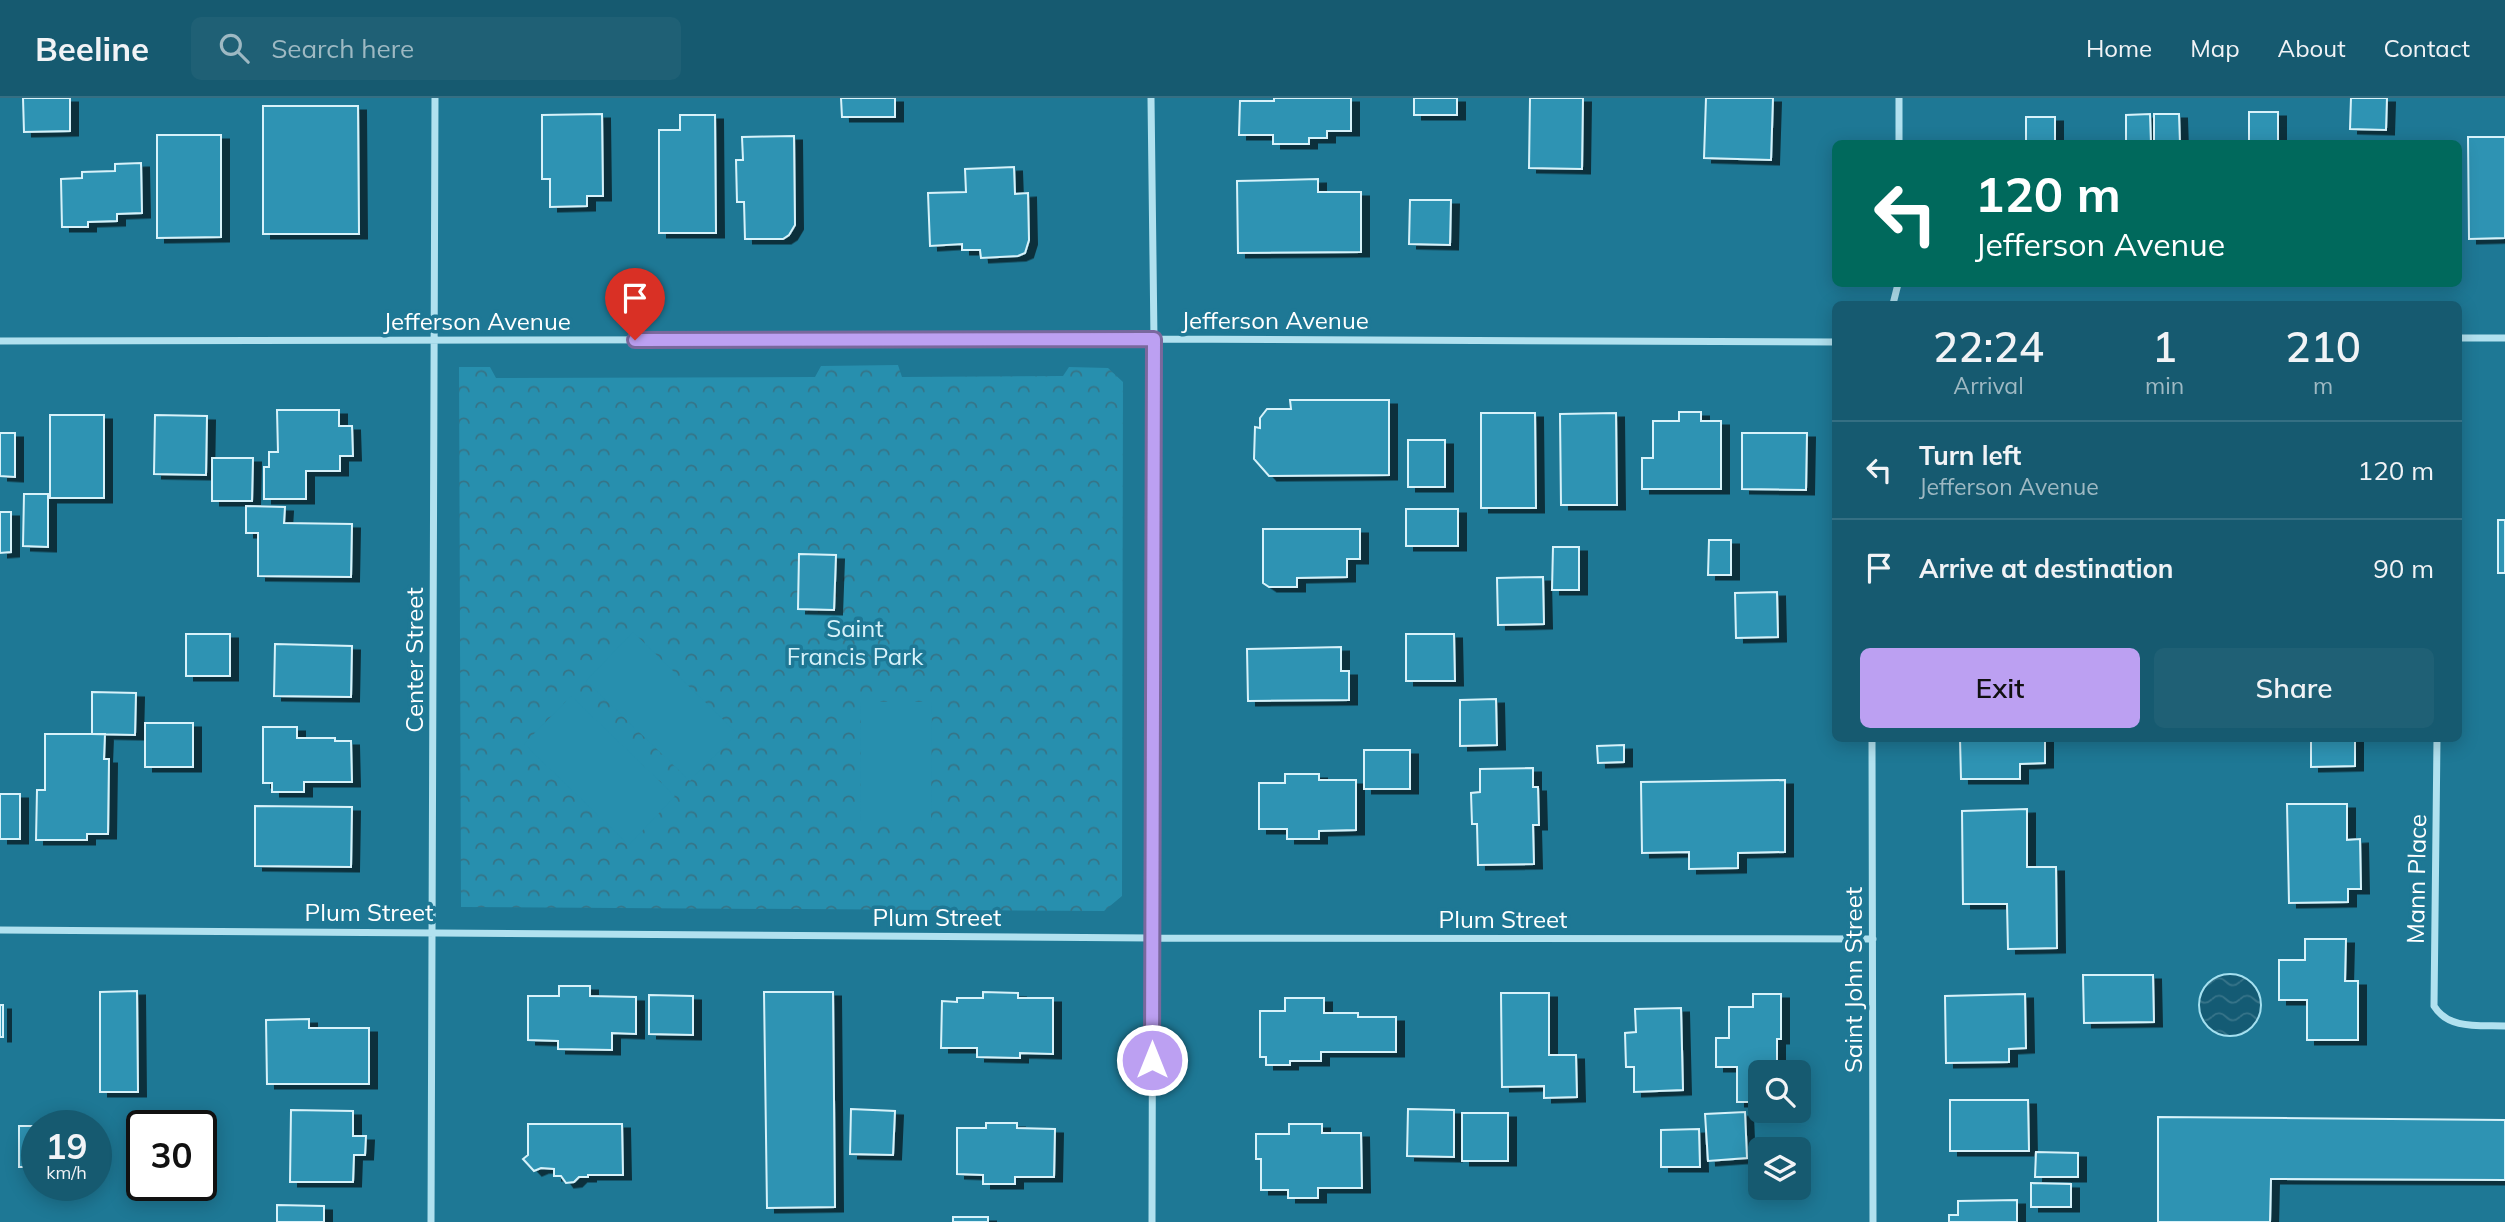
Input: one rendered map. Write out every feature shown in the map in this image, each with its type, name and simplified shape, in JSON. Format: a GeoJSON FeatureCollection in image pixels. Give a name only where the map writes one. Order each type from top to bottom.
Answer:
{"type":"FeatureCollection","features":[{"type":"Feature","properties":{"kind":"street","name":"Center Street"},"geometry":{"type":"LineString","coordinates":[[431,1222],[435,98]]}},
{"type":"Feature","properties":{"kind":"street"},"geometry":{"type":"LineString","coordinates":[[1151,98],[1154,339],[1152,1222]]}},
{"type":"Feature","properties":{"kind":"street"},"geometry":{"type":"LineString","coordinates":[[1899,98],[1899,140]]}},
{"type":"Feature","properties":{"kind":"street"},"geometry":{"type":"LineString","coordinates":[[2462,338],[2505,338]]}},
{"type":"Feature","properties":{"kind":"street","name":"Jefferson Avenue"},"geometry":{"type":"LineString","coordinates":[[0,341],[1154,339],[1832,342]]}},
{"type":"Feature","properties":{"kind":"street","name":"Saint John Street"},"geometry":{"type":"LineString","coordinates":[[1872,742],[1873,1222]]}},
{"type":"Feature","properties":{"kind":"street","name":"Mann Place"},"geometry":{"type":"LineString","coordinates":[[2437,742],[2434,1006],[2441,1017],[2459,1025],[2505,1026]]}},
{"type":"Feature","properties":{"kind":"street","name":"Plum Street"},"geometry":{"type":"LineString","coordinates":[[0,930],[1151,938],[1873,939]]}},
{"type":"Feature","properties":{"kind":"green space","name":"Saint Francis Park"},"geometry":{"type":"Polygon","coordinates":[[[898,365],[902,377],[1063,376],[1069,367],[1108,368],[1123,382],[1122,896],[1104,911],[461,907],[459,367],[490,367],[496,378],[815,377],[821,366],[898,365]]]}},
{"type":"Feature","properties":{"kind":"green space"},"geometry":{"type":"Polygon","coordinates":[[[633,632],[737,733],[690,781],[586,681],[633,632]]]}},
{"type":"Feature","properties":{"kind":"green space"},"geometry":{"type":"Polygon","coordinates":[[[571,696],[675,796],[629,845],[524,744],[571,696]]]}},
{"type":"Feature","properties":{"kind":"green space"},"geometry":{"type":"Polygon","coordinates":[[[861,702],[932,702],[931,823],[860,823],[861,702]]]}},
{"type":"Feature","properties":{"kind":"water"},"geometry":{"type":"Polygon","coordinates":[[[2230,974],[2242,976],[2252,983],[2259,993],[2259,1017],[2252,1027],[2242,1034],[2230,1036],[2218,1034],[2208,1027],[2201,1017],[2199,1005],[2201,993],[2208,983],[2218,976],[2230,974]]]}},
{"type":"Feature","properties":{"kind":"building"},"geometry":{"type":"Polygon","coordinates":[[[23,98],[70,98],[70,131],[24,132],[23,98]]]}},
{"type":"Feature","properties":{"kind":"building"},"geometry":{"type":"Polygon","coordinates":[[[841,98],[895,98],[895,117],[842,117],[841,98]]]}},
{"type":"Feature","properties":{"kind":"building"},"geometry":{"type":"Polygon","coordinates":[[[1274,98],[1351,98],[1351,131],[1327,131],[1327,138],[1309,138],[1309,144],[1273,144],[1273,135],[1239,135],[1240,101],[1274,101],[1274,98]]]}},
{"type":"Feature","properties":{"kind":"building"},"geometry":{"type":"Polygon","coordinates":[[[1414,98],[1457,98],[1457,115],[1414,115],[1414,98]]]}},
{"type":"Feature","properties":{"kind":"building"},"geometry":{"type":"Polygon","coordinates":[[[1530,98],[1583,98],[1582,169],[1529,168],[1530,98]]]}},
{"type":"Feature","properties":{"kind":"building"},"geometry":{"type":"Polygon","coordinates":[[[1706,98],[1773,98],[1771,160],[1704,158],[1706,98]]]}},
{"type":"Feature","properties":{"kind":"building"},"geometry":{"type":"Polygon","coordinates":[[[2351,98],[2387,98],[2386,130],[2350,129],[2351,98]]]}},
{"type":"Feature","properties":{"kind":"building"},"geometry":{"type":"Polygon","coordinates":[[[263,106],[358,106],[359,234],[263,234],[263,106]]]}},
{"type":"Feature","properties":{"kind":"building"},"geometry":{"type":"Polygon","coordinates":[[[2249,112],[2278,112],[2278,140],[2249,140],[2249,112]]]}},
{"type":"Feature","properties":{"kind":"building"},"geometry":{"type":"Polygon","coordinates":[[[602,114],[603,196],[587,196],[587,206],[550,207],[550,179],[542,179],[542,115],[602,114]]]}},
{"type":"Feature","properties":{"kind":"building"},"geometry":{"type":"Polygon","coordinates":[[[2150,114],[2151,140],[2126,140],[2126,115],[2150,114]]]}},
{"type":"Feature","properties":{"kind":"building"},"geometry":{"type":"Polygon","coordinates":[[[2154,114],[2179,114],[2180,140],[2154,140],[2154,114]]]}},
{"type":"Feature","properties":{"kind":"building"},"geometry":{"type":"Polygon","coordinates":[[[680,115],[715,115],[716,233],[659,233],[659,130],[680,130],[680,115]]]}},
{"type":"Feature","properties":{"kind":"building"},"geometry":{"type":"Polygon","coordinates":[[[2026,117],[2055,117],[2055,140],[2026,140],[2026,117]]]}},
{"type":"Feature","properties":{"kind":"building"},"geometry":{"type":"Polygon","coordinates":[[[157,135],[221,135],[221,237],[157,238],[157,135]]]}},
{"type":"Feature","properties":{"kind":"building"},"geometry":{"type":"Polygon","coordinates":[[[794,136],[795,225],[783,239],[745,239],[744,202],[737,202],[736,160],[743,160],[742,137],[794,136]]]}},
{"type":"Feature","properties":{"kind":"building"},"geometry":{"type":"Polygon","coordinates":[[[2468,137],[2505,137],[2505,238],[2469,239],[2468,137]]]}},
{"type":"Feature","properties":{"kind":"building"},"geometry":{"type":"Polygon","coordinates":[[[141,163],[142,213],[117,214],[117,221],[88,222],[88,227],[62,227],[61,179],[82,178],[82,172],[115,171],[115,164],[141,163]]]}},
{"type":"Feature","properties":{"kind":"building"},"geometry":{"type":"Polygon","coordinates":[[[1014,167],[1015,194],[1028,193],[1029,240],[1025,253],[1018,256],[981,258],[980,250],[962,250],[962,244],[930,246],[928,193],[966,192],[965,169],[1014,167]]]}},
{"type":"Feature","properties":{"kind":"building"},"geometry":{"type":"Polygon","coordinates":[[[1318,179],[1318,192],[1361,192],[1361,252],[1238,253],[1237,181],[1318,179]]]}},
{"type":"Feature","properties":{"kind":"building"},"geometry":{"type":"Polygon","coordinates":[[[1410,200],[1451,200],[1450,245],[1409,244],[1410,200]]]}},
{"type":"Feature","properties":{"kind":"building"},"geometry":{"type":"Polygon","coordinates":[[[1290,400],[1389,400],[1389,475],[1269,476],[1254,459],[1255,427],[1260,428],[1260,418],[1267,409],[1291,409],[1290,400]]]}},
{"type":"Feature","properties":{"kind":"building"},"geometry":{"type":"Polygon","coordinates":[[[277,410],[339,410],[339,426],[352,426],[353,456],[340,456],[340,471],[306,471],[306,499],[264,499],[264,467],[269,467],[269,452],[278,452],[277,410]]]}},
{"type":"Feature","properties":{"kind":"building"},"geometry":{"type":"Polygon","coordinates":[[[1679,412],[1701,412],[1701,421],[1721,421],[1721,489],[1642,489],[1642,458],[1653,458],[1653,421],[1679,421],[1679,412]]]}},
{"type":"Feature","properties":{"kind":"building"},"geometry":{"type":"Polygon","coordinates":[[[1481,413],[1535,413],[1536,508],[1481,508],[1481,413]]]}},
{"type":"Feature","properties":{"kind":"building"},"geometry":{"type":"Polygon","coordinates":[[[1616,413],[1617,505],[1561,505],[1560,414],[1616,413]]]}},
{"type":"Feature","properties":{"kind":"building"},"geometry":{"type":"Polygon","coordinates":[[[50,415],[104,415],[104,498],[50,498],[50,415]]]}},
{"type":"Feature","properties":{"kind":"building"},"geometry":{"type":"Polygon","coordinates":[[[155,415],[207,416],[206,475],[154,474],[155,415]]]}},
{"type":"Feature","properties":{"kind":"building"},"geometry":{"type":"Polygon","coordinates":[[[0,433],[15,433],[15,477],[0,476],[0,433]]]}},
{"type":"Feature","properties":{"kind":"building"},"geometry":{"type":"Polygon","coordinates":[[[1742,433],[1807,433],[1806,490],[1742,489],[1742,433]]]}},
{"type":"Feature","properties":{"kind":"building"},"geometry":{"type":"Polygon","coordinates":[[[1408,440],[1445,440],[1445,487],[1408,487],[1408,440]]]}},
{"type":"Feature","properties":{"kind":"building"},"geometry":{"type":"Polygon","coordinates":[[[212,458],[253,458],[252,501],[212,501],[212,458]]]}},
{"type":"Feature","properties":{"kind":"building"},"geometry":{"type":"Polygon","coordinates":[[[24,494],[48,494],[48,547],[23,546],[24,494]]]}},
{"type":"Feature","properties":{"kind":"building"},"geometry":{"type":"Polygon","coordinates":[[[246,506],[285,507],[284,523],[352,524],[351,577],[258,576],[258,533],[246,533],[246,506]]]}},
{"type":"Feature","properties":{"kind":"building"},"geometry":{"type":"Polygon","coordinates":[[[1406,509],[1458,509],[1458,546],[1406,546],[1406,509]]]}},
{"type":"Feature","properties":{"kind":"building"},"geometry":{"type":"Polygon","coordinates":[[[0,512],[11,512],[11,552],[0,553],[0,512]]]}},
{"type":"Feature","properties":{"kind":"building"},"geometry":{"type":"Polygon","coordinates":[[[2498,520],[2505,520],[2505,573],[2498,573],[2498,520]]]}},
{"type":"Feature","properties":{"kind":"building"},"geometry":{"type":"Polygon","coordinates":[[[1263,529],[1360,529],[1360,559],[1347,559],[1347,577],[1297,578],[1297,587],[1269,587],[1263,583],[1263,529]]]}},
{"type":"Feature","properties":{"kind":"building"},"geometry":{"type":"Polygon","coordinates":[[[1709,540],[1731,540],[1731,575],[1708,575],[1709,540]]]}},
{"type":"Feature","properties":{"kind":"building"},"geometry":{"type":"Polygon","coordinates":[[[1553,547],[1579,547],[1579,590],[1552,590],[1553,547]]]}},
{"type":"Feature","properties":{"kind":"building"},"geometry":{"type":"Polygon","coordinates":[[[799,554],[836,555],[834,610],[798,609],[799,554]]]}},
{"type":"Feature","properties":{"kind":"building"},"geometry":{"type":"Polygon","coordinates":[[[1543,577],[1544,624],[1498,625],[1497,578],[1543,577]]]}},
{"type":"Feature","properties":{"kind":"building"},"geometry":{"type":"Polygon","coordinates":[[[1777,592],[1778,637],[1736,638],[1735,593],[1777,592]]]}},
{"type":"Feature","properties":{"kind":"building"},"geometry":{"type":"Polygon","coordinates":[[[186,634],[230,634],[230,676],[186,676],[186,634]]]}},
{"type":"Feature","properties":{"kind":"building"},"geometry":{"type":"Polygon","coordinates":[[[1406,634],[1454,634],[1455,681],[1406,681],[1406,634]]]}},
{"type":"Feature","properties":{"kind":"building"},"geometry":{"type":"Polygon","coordinates":[[[275,644],[352,646],[351,697],[274,696],[275,644]]]}},
{"type":"Feature","properties":{"kind":"building"},"geometry":{"type":"Polygon","coordinates":[[[1341,647],[1341,671],[1349,671],[1349,700],[1248,701],[1247,649],[1341,647]]]}},
{"type":"Feature","properties":{"kind":"building"},"geometry":{"type":"Polygon","coordinates":[[[92,692],[136,693],[135,735],[92,734],[92,692]]]}},
{"type":"Feature","properties":{"kind":"building"},"geometry":{"type":"Polygon","coordinates":[[[1496,699],[1497,745],[1460,746],[1460,700],[1496,699]]]}},
{"type":"Feature","properties":{"kind":"building"},"geometry":{"type":"Polygon","coordinates":[[[145,723],[193,723],[193,767],[145,767],[145,723]]]}},
{"type":"Feature","properties":{"kind":"building"},"geometry":{"type":"Polygon","coordinates":[[[263,727],[297,727],[297,738],[335,738],[335,741],[351,741],[352,782],[304,782],[304,792],[272,792],[272,783],[263,783],[263,727]]]}},
{"type":"Feature","properties":{"kind":"building"},"geometry":{"type":"Polygon","coordinates":[[[45,734],[105,734],[104,759],[109,759],[108,834],[87,834],[87,840],[36,840],[37,790],[45,790],[45,734]]]}},
{"type":"Feature","properties":{"kind":"building"},"geometry":{"type":"Polygon","coordinates":[[[1960,742],[2045,742],[2045,763],[2020,764],[2020,779],[1961,779],[1960,742]]]}},
{"type":"Feature","properties":{"kind":"building"},"geometry":{"type":"Polygon","coordinates":[[[2311,742],[2355,742],[2355,766],[2311,767],[2311,742]]]}},
{"type":"Feature","properties":{"kind":"building"},"geometry":{"type":"Polygon","coordinates":[[[1624,745],[1624,762],[1598,763],[1597,746],[1624,745]]]}},
{"type":"Feature","properties":{"kind":"building"},"geometry":{"type":"Polygon","coordinates":[[[1364,750],[1410,750],[1410,789],[1364,789],[1364,750]]]}},
{"type":"Feature","properties":{"kind":"building"},"geometry":{"type":"Polygon","coordinates":[[[1533,768],[1533,787],[1538,787],[1539,825],[1533,825],[1534,864],[1478,865],[1477,824],[1472,824],[1471,793],[1480,792],[1480,769],[1533,768]]]}},
{"type":"Feature","properties":{"kind":"building"},"geometry":{"type":"Polygon","coordinates":[[[1285,774],[1319,774],[1319,780],[1356,780],[1356,830],[1319,831],[1319,839],[1287,839],[1287,829],[1259,829],[1259,783],[1285,783],[1285,774]]]}},
{"type":"Feature","properties":{"kind":"building"},"geometry":{"type":"Polygon","coordinates":[[[1785,780],[1785,852],[1738,853],[1738,868],[1689,869],[1689,852],[1642,853],[1641,782],[1785,780]]]}},
{"type":"Feature","properties":{"kind":"building"},"geometry":{"type":"Polygon","coordinates":[[[0,794],[20,794],[20,839],[0,839],[0,794]]]}},
{"type":"Feature","properties":{"kind":"building"},"geometry":{"type":"Polygon","coordinates":[[[2287,804],[2347,804],[2347,840],[2360,839],[2361,889],[2348,889],[2348,902],[2289,903],[2287,804]]]}},
{"type":"Feature","properties":{"kind":"building"},"geometry":{"type":"Polygon","coordinates":[[[255,806],[352,807],[351,867],[255,866],[255,806]]]}},
{"type":"Feature","properties":{"kind":"building"},"geometry":{"type":"Polygon","coordinates":[[[2027,809],[2027,867],[2056,867],[2057,948],[2008,949],[2007,904],[1963,904],[1962,811],[2027,809]]]}},
{"type":"Feature","properties":{"kind":"building"},"geometry":{"type":"Polygon","coordinates":[[[2305,939],[2346,939],[2345,981],[2358,981],[2358,1040],[2307,1040],[2307,1000],[2279,1000],[2279,960],[2305,960],[2305,939]]]}},
{"type":"Feature","properties":{"kind":"building"},"geometry":{"type":"Polygon","coordinates":[[[2083,975],[2153,975],[2154,1022],[2084,1023],[2083,975]]]}},
{"type":"Feature","properties":{"kind":"building"},"geometry":{"type":"Polygon","coordinates":[[[559,986],[590,986],[590,996],[636,997],[636,1034],[612,1033],[612,1050],[558,1049],[558,1041],[528,1040],[528,996],[559,996],[559,986]]]}},
{"type":"Feature","properties":{"kind":"building"},"geometry":{"type":"Polygon","coordinates":[[[137,991],[138,1092],[100,1092],[100,992],[137,991]]]}},
{"type":"Feature","properties":{"kind":"building"},"geometry":{"type":"Polygon","coordinates":[[[764,992],[833,992],[835,1207],[767,1208],[764,992]]]}},
{"type":"Feature","properties":{"kind":"building"},"geometry":{"type":"Polygon","coordinates":[[[983,992],[1018,993],[1018,998],[1053,998],[1053,1054],[1020,1053],[1020,1058],[977,1057],[977,1048],[941,1048],[942,1001],[983,998],[983,992]]]}},
{"type":"Feature","properties":{"kind":"building"},"geometry":{"type":"Polygon","coordinates":[[[1501,993],[1549,993],[1549,1055],[1576,1055],[1577,1097],[1544,1098],[1544,1086],[1502,1087],[1501,993]]]}},
{"type":"Feature","properties":{"kind":"building"},"geometry":{"type":"Polygon","coordinates":[[[1753,994],[1781,994],[1781,1039],[1777,1039],[1777,1060],[1748,1060],[1748,1102],[1737,1102],[1737,1067],[1716,1067],[1716,1038],[1729,1038],[1729,1007],[1753,1007],[1753,994]]]}},
{"type":"Feature","properties":{"kind":"building"},"geometry":{"type":"Polygon","coordinates":[[[2025,994],[2026,1048],[2009,1049],[2009,1062],[1946,1063],[1945,996],[2025,994]]]}},
{"type":"Feature","properties":{"kind":"building"},"geometry":{"type":"Polygon","coordinates":[[[649,995],[693,996],[693,1035],[649,1034],[649,995]]]}},
{"type":"Feature","properties":{"kind":"building"},"geometry":{"type":"Polygon","coordinates":[[[1285,998],[1324,998],[1324,1013],[1358,1013],[1358,1017],[1396,1017],[1396,1052],[1321,1052],[1321,1061],[1290,1061],[1290,1065],[1266,1065],[1266,1057],[1260,1057],[1260,1011],[1285,1011],[1285,998]]]}},
{"type":"Feature","properties":{"kind":"building"},"geometry":{"type":"Polygon","coordinates":[[[0,1005],[3,1005],[3,1037],[0,1037],[0,1005]]]}},
{"type":"Feature","properties":{"kind":"building"},"geometry":{"type":"Polygon","coordinates":[[[1681,1008],[1683,1090],[1634,1092],[1634,1067],[1626,1067],[1625,1033],[1636,1032],[1635,1009],[1681,1008]]]}},
{"type":"Feature","properties":{"kind":"building"},"geometry":{"type":"Polygon","coordinates":[[[309,1019],[309,1028],[369,1028],[369,1084],[267,1084],[266,1020],[309,1019]]]}},
{"type":"Feature","properties":{"kind":"building"},"geometry":{"type":"Polygon","coordinates":[[[1950,1100],[2028,1100],[2029,1151],[1950,1151],[1950,1100]]]}},
{"type":"Feature","properties":{"kind":"building"},"geometry":{"type":"Polygon","coordinates":[[[851,1109],[895,1111],[893,1155],[850,1154],[851,1109]]]}},
{"type":"Feature","properties":{"kind":"building"},"geometry":{"type":"Polygon","coordinates":[[[1408,1109],[1454,1110],[1454,1157],[1407,1156],[1408,1109]]]}},
{"type":"Feature","properties":{"kind":"building"},"geometry":{"type":"Polygon","coordinates":[[[291,1110],[353,1111],[353,1136],[366,1136],[365,1155],[354,1155],[353,1182],[290,1182],[291,1110]]]}},
{"type":"Feature","properties":{"kind":"building"},"geometry":{"type":"Polygon","coordinates":[[[1745,1112],[1747,1158],[1708,1161],[1705,1114],[1745,1112]]]}},
{"type":"Feature","properties":{"kind":"building"},"geometry":{"type":"Polygon","coordinates":[[[1462,1113],[1508,1113],[1508,1161],[1462,1161],[1462,1113]]]}},
{"type":"Feature","properties":{"kind":"building"},"geometry":{"type":"Polygon","coordinates":[[[2158,1117],[2505,1120],[2505,1180],[2271,1179],[2270,1222],[2158,1222],[2158,1117]]]}},
{"type":"Feature","properties":{"kind":"building"},"geometry":{"type":"Polygon","coordinates":[[[986,1123],[1017,1123],[1017,1128],[1055,1129],[1054,1177],[1015,1177],[1015,1184],[983,1184],[983,1175],[957,1174],[957,1128],[986,1128],[986,1123]]]}},
{"type":"Feature","properties":{"kind":"building"},"geometry":{"type":"Polygon","coordinates":[[[528,1124],[622,1124],[623,1175],[588,1175],[566,1183],[561,1176],[554,1176],[554,1169],[541,1168],[534,1171],[523,1159],[528,1155],[528,1124]]]}},
{"type":"Feature","properties":{"kind":"building"},"geometry":{"type":"Polygon","coordinates":[[[1289,1124],[1322,1124],[1322,1133],[1361,1133],[1362,1188],[1318,1188],[1318,1198],[1288,1198],[1288,1190],[1261,1190],[1261,1159],[1256,1159],[1256,1134],[1289,1134],[1289,1124]]]}},
{"type":"Feature","properties":{"kind":"building"},"geometry":{"type":"Polygon","coordinates":[[[19,1126],[21,1126],[21,1167],[19,1126]]]}},
{"type":"Feature","properties":{"kind":"building"},"geometry":{"type":"Polygon","coordinates":[[[1699,1129],[1700,1167],[1661,1167],[1661,1130],[1699,1129]]]}},
{"type":"Feature","properties":{"kind":"building"},"geometry":{"type":"Polygon","coordinates":[[[2036,1152],[2078,1153],[2078,1177],[2035,1177],[2036,1152]]]}},
{"type":"Feature","properties":{"kind":"building"},"geometry":{"type":"Polygon","coordinates":[[[2031,1183],[2071,1184],[2071,1207],[2031,1207],[2031,1183]]]}},
{"type":"Feature","properties":{"kind":"building"},"geometry":{"type":"Polygon","coordinates":[[[2017,1200],[2017,1222],[1949,1222],[1949,1215],[1958,1215],[1958,1201],[2017,1200]]]}},
{"type":"Feature","properties":{"kind":"building"},"geometry":{"type":"Polygon","coordinates":[[[277,1205],[324,1206],[324,1222],[277,1222],[277,1205]]]}},
{"type":"Feature","properties":{"kind":"building"},"geometry":{"type":"Polygon","coordinates":[[[953,1217],[988,1217],[988,1222],[953,1222],[953,1217]]]}},
{"type":"Feature","properties":{"kind":"route"},"geometry":{"type":"LineString","coordinates":[[635,340],[1154,339],[1152,1060]]}}]}
